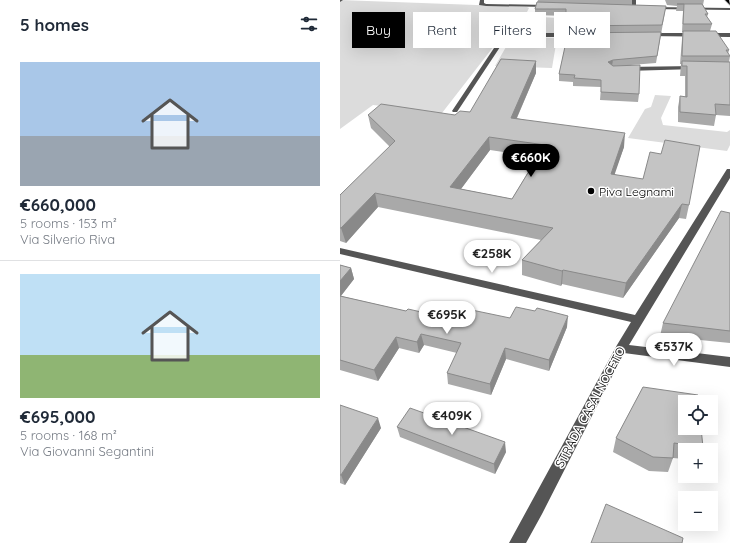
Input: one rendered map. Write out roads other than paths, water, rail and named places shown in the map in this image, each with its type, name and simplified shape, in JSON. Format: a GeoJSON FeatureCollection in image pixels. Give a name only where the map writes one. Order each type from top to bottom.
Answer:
{"type":"FeatureCollection","features":[{"type":"Feature","properties":{"kind":"street"},"geometry":{"type":"LineString","coordinates":[[482,0],[481,4],[486,5],[552,6]]}},
{"type":"Feature","properties":{"kind":"street"},"geometry":{"type":"LineString","coordinates":[[528,6],[531,0]]}},
{"type":"Feature","properties":{"kind":"street"},"geometry":{"type":"LineString","coordinates":[[634,0],[634,8]]}},
{"type":"Feature","properties":{"kind":"street"},"geometry":{"type":"LineString","coordinates":[[709,9],[724,6],[728,2]]}},
{"type":"Feature","properties":{"kind":"street"},"geometry":{"type":"LineString","coordinates":[[627,7],[642,8]]}},
{"type":"Feature","properties":{"kind":"street"},"geometry":{"type":"LineString","coordinates":[[649,8],[730,9]]}},
{"type":"Feature","properties":{"kind":"street"},"geometry":{"type":"LineString","coordinates":[[456,111],[502,40],[519,35],[554,35]]}},
{"type":"Feature","properties":{"kind":"street"},"geometry":{"type":"LineString","coordinates":[[642,35],[730,35]]}},
{"type":"Feature","properties":{"kind":"street"},"geometry":{"type":"LineString","coordinates":[[619,69],[700,68]]}},
{"type":"Feature","properties":{"kind":"street","name":"STRADA CASALNOCETO"},"geometry":{"type":"LineString","coordinates":[[517,543],[537,509],[621,348],[730,171]]}},
{"type":"Feature","properties":{"kind":"street"},"geometry":{"type":"LineString","coordinates":[[340,251],[638,320]]}},
{"type":"Feature","properties":{"kind":"street"},"geometry":{"type":"LineString","coordinates":[[621,348],[730,362]]}},
{"type":"Feature","properties":{"kind":"place","name":"Piva Legnami"},"geometry":{"type":"Point","coordinates":[591,191]}}]}
